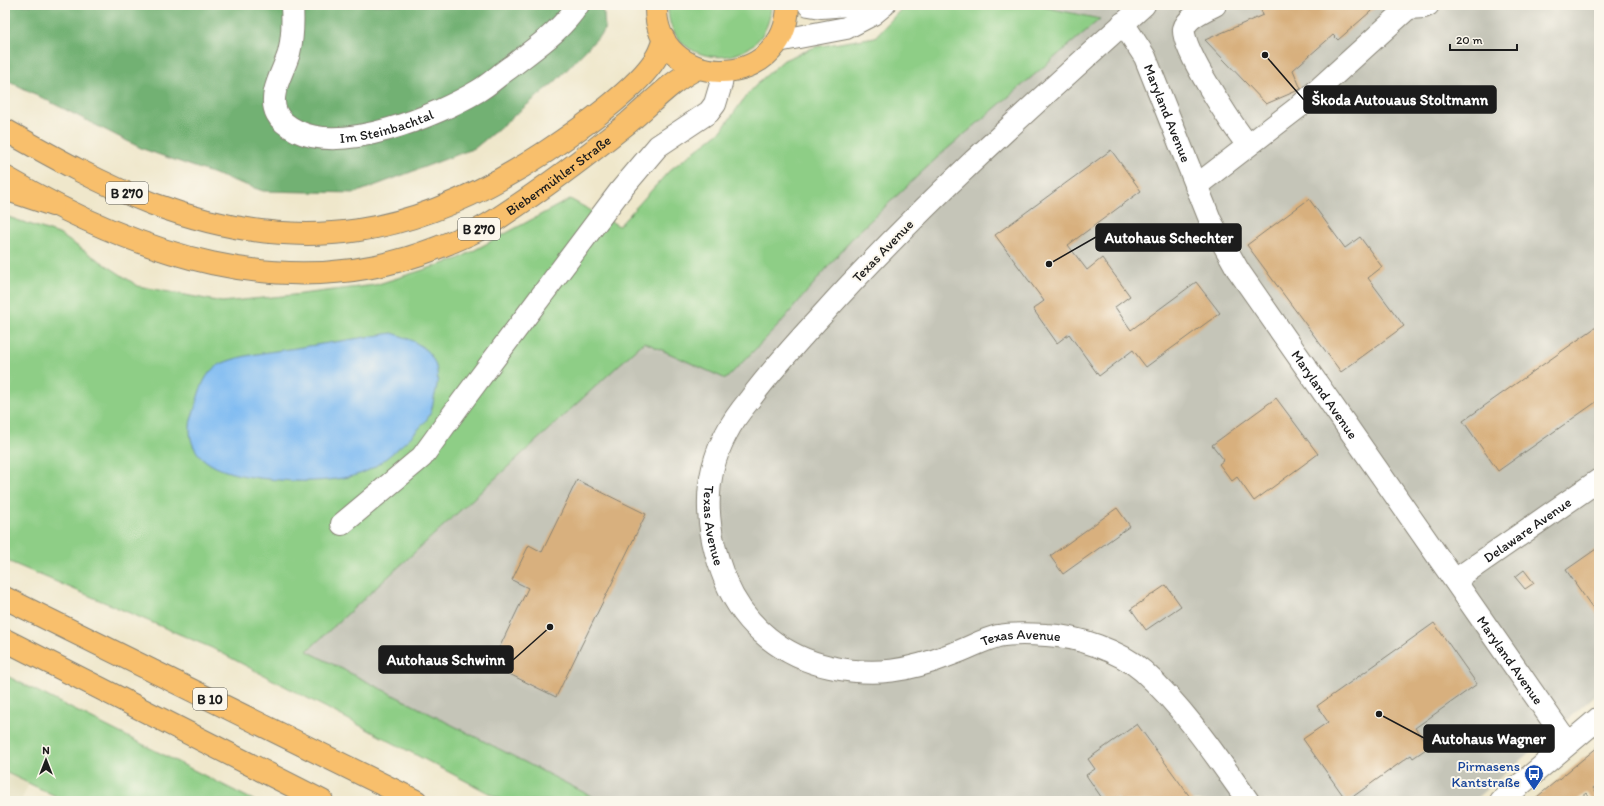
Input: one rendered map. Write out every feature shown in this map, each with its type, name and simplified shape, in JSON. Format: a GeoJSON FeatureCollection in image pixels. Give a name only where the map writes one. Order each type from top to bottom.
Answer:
{"type":"FeatureCollection","features":[{"type":"Feature","properties":{"kind":"main road"},"geometry":{"type":"LineString","coordinates":[[656,5],[659,26],[664,39],[675,53],[698,68],[722,72],[733,71],[754,64],[767,54],[778,41],[785,24],[788,5]]}},
{"type":"Feature","properties":{"kind":"main road","name":"Biebermühler Straße"},"geometry":{"type":"LineString","coordinates":[[5,130],[76,170],[152,203],[188,216],[229,226],[259,231],[301,235],[334,234],[390,225],[431,212],[470,196],[518,170],[566,138],[637,82],[657,57],[664,39]]}},
{"type":"Feature","properties":{"kind":"main road","name":"Biebermühler Straße"},"geometry":{"type":"LineString","coordinates":[[53,205],[85,220],[168,252],[215,265],[250,271],[302,274],[354,271],[420,254],[460,239],[502,217],[629,122],[685,74],[698,68]]}},
{"type":"Feature","properties":{"kind":"main road","name":"B 270"},"geometry":{"type":"LineString","coordinates":[[5,177],[53,205]]}},
{"type":"Feature","properties":{"kind":"main road"},"geometry":{"type":"LineString","coordinates":[[5,189],[53,205]]}},
{"type":"Feature","properties":{"kind":"main road","name":"B 10"},"geometry":{"type":"LineString","coordinates":[[5,598],[416,801]]}},
{"type":"Feature","properties":{"kind":"main road"},"geometry":{"type":"LineString","coordinates":[[5,640],[322,801]]}},
{"type":"Feature","properties":{"kind":"street","name":"Im Steinbachtal"},"geometry":{"type":"LineString","coordinates":[[292,5],[293,26],[289,53],[274,97],[276,114],[287,126],[304,135],[321,139],[340,139],[361,137],[394,126],[447,107],[479,91],[559,30],[578,5]]}},
{"type":"Feature","properties":{"kind":"street"},"geometry":{"type":"LineString","coordinates":[[809,5],[821,7],[849,5]]}},
{"type":"Feature","properties":{"kind":"street"},"geometry":{"type":"LineString","coordinates":[[778,41],[846,28],[867,18],[884,5]]}},
{"type":"Feature","properties":{"kind":"street","name":"Texas Avenue"},"geometry":{"type":"LineString","coordinates":[[1144,5],[963,171],[886,246],[774,368],[726,434],[717,457],[710,485],[708,521],[716,555],[726,582],[748,618],[772,642],[799,659],[832,668],[869,673],[906,670],[941,659],[998,636],[1027,634],[1064,636],[1102,648],[1140,669],[1169,698],[1205,742],[1248,801]]}},
{"type":"Feature","properties":{"kind":"street"},"geometry":{"type":"LineString","coordinates":[[1215,5],[1190,20],[1184,30],[1186,40],[1194,59],[1234,128],[1248,145]]}},
{"type":"Feature","properties":{"kind":"street"},"geometry":{"type":"LineString","coordinates":[[1196,186],[1300,106],[1414,6]]}},
{"type":"Feature","properties":{"kind":"street","name":"Maryland Avenue"},"geometry":{"type":"LineString","coordinates":[[1123,23],[1146,57],[1211,222],[1238,270],[1568,743]]}},
{"type":"Feature","properties":{"kind":"street"},"geometry":{"type":"LineString","coordinates":[[342,524],[422,457],[461,402],[620,191],[658,146],[709,112],[715,104],[721,84],[722,72]]}},
{"type":"Feature","properties":{"kind":"street","name":"Delaware Avenue"},"geometry":{"type":"LineString","coordinates":[[1455,580],[1599,480]]}},
{"type":"Feature","properties":{"kind":"street"},"geometry":{"type":"LineString","coordinates":[[1502,801],[1599,718]]}},
{"type":"Feature","properties":{"kind":"shaded area"},"geometry":{"type":"Polygon","coordinates":[[[1034,5],[1599,5],[1599,692],[1473,801],[601,801],[306,651],[645,341],[777,327],[854,236],[940,155],[1099,18],[1034,5]]]}},
{"type":"Feature","properties":{"kind":"shaded area"},"geometry":{"type":"Polygon","coordinates":[[[5,772],[29,783],[21,801],[5,801],[5,772]]]}},
{"type":"Feature","properties":{"kind":"green space"},"geometry":{"type":"Polygon","coordinates":[[[5,5],[599,5],[604,14],[605,30],[556,81],[475,148],[355,193],[263,191],[143,149],[5,79],[5,5]]]}},
{"type":"Feature","properties":{"kind":"green space"},"geometry":{"type":"Polygon","coordinates":[[[668,5],[771,5],[766,28],[754,44],[737,54],[718,57],[699,53],[683,43],[671,27],[668,5]]]}},
{"type":"Feature","properties":{"kind":"green space"},"geometry":{"type":"Polygon","coordinates":[[[905,5],[1034,5],[1100,19],[940,155],[854,236],[777,327],[726,379],[644,342],[307,651],[601,801],[504,801],[212,648],[5,560],[5,216],[59,234],[138,286],[222,302],[375,285],[458,259],[570,199],[619,226],[670,170],[721,131],[746,96],[761,80],[784,60],[815,47],[875,37],[905,5]]]}},
{"type":"Feature","properties":{"kind":"green space"},"geometry":{"type":"Polygon","coordinates":[[[5,675],[255,801],[66,801],[5,772],[5,675]]]}},
{"type":"Feature","properties":{"kind":"water"},"geometry":{"type":"Polygon","coordinates":[[[392,333],[415,342],[430,355],[435,363],[437,385],[431,412],[425,422],[402,445],[369,470],[352,476],[332,480],[293,481],[245,476],[228,472],[212,465],[200,456],[192,444],[190,425],[199,392],[207,376],[214,368],[231,360],[242,357],[392,333]]]}},
{"type":"Feature","properties":{"kind":"building"},"geometry":{"type":"Polygon","coordinates":[[[1259,5],[1378,5],[1338,40],[1333,35],[1293,70],[1301,89],[1266,104],[1205,40],[1263,15],[1259,5]]]}},
{"type":"Feature","properties":{"kind":"building"},"geometry":{"type":"Polygon","coordinates":[[[1111,150],[1141,191],[1068,245],[1087,270],[1102,258],[1130,296],[1115,307],[1131,330],[1196,282],[1220,313],[1146,367],[1133,350],[1099,376],[1069,334],[1057,343],[1033,309],[1044,301],[995,235],[1111,150]]]}},
{"type":"Feature","properties":{"kind":"building"},"geometry":{"type":"Polygon","coordinates":[[[1309,199],[1345,248],[1360,237],[1382,267],[1368,278],[1404,326],[1341,372],[1247,245],[1309,199]]]}},
{"type":"Feature","properties":{"kind":"building"},"geometry":{"type":"Polygon","coordinates":[[[1599,325],[1599,400],[1498,471],[1463,421],[1599,325]]]}},
{"type":"Feature","properties":{"kind":"building"},"geometry":{"type":"Polygon","coordinates":[[[1276,398],[1318,454],[1254,501],[1237,477],[1232,481],[1219,464],[1224,460],[1212,445],[1276,398]]]}},
{"type":"Feature","properties":{"kind":"building"},"geometry":{"type":"Polygon","coordinates":[[[577,480],[646,514],[556,697],[491,665],[528,588],[512,580],[529,545],[542,552],[577,480]]]}},
{"type":"Feature","properties":{"kind":"building"},"geometry":{"type":"Polygon","coordinates":[[[1117,508],[1130,526],[1063,574],[1050,556],[1117,508]]]}},
{"type":"Feature","properties":{"kind":"building"},"geometry":{"type":"Polygon","coordinates":[[[1599,547],[1599,617],[1566,570],[1599,547]]]}},
{"type":"Feature","properties":{"kind":"building"},"geometry":{"type":"Polygon","coordinates":[[[1524,570],[1534,583],[1525,589],[1515,577],[1524,570]]]}},
{"type":"Feature","properties":{"kind":"building"},"geometry":{"type":"Polygon","coordinates":[[[1166,585],[1181,606],[1146,630],[1131,609],[1166,585]]]}},
{"type":"Feature","properties":{"kind":"building"},"geometry":{"type":"Polygon","coordinates":[[[1434,623],[1477,684],[1415,728],[1429,747],[1413,758],[1411,755],[1347,801],[1303,739],[1328,722],[1317,706],[1434,623]]]}},
{"type":"Feature","properties":{"kind":"building"},"geometry":{"type":"Polygon","coordinates":[[[1137,724],[1193,801],[1120,801],[1117,797],[1112,801],[1104,801],[1086,775],[1095,769],[1088,759],[1137,724]]]}},
{"type":"Feature","properties":{"kind":"building"},"geometry":{"type":"Polygon","coordinates":[[[1599,746],[1599,782],[1593,788],[1599,795],[1599,801],[1593,801],[1586,793],[1576,801],[1532,801],[1599,746]]]}},
{"type":"Feature","properties":{"kind":"place","name":"Škoda Autouaus Stoltmann"},"geometry":{"type":"Point","coordinates":[1265,55]}},
{"type":"Feature","properties":{"kind":"place","name":"Autohaus Schechter"},"geometry":{"type":"Point","coordinates":[1049,264]}},
{"type":"Feature","properties":{"kind":"place","name":"Autohaus Schwinn"},"geometry":{"type":"Point","coordinates":[550,627]}},
{"type":"Feature","properties":{"kind":"place","name":"Autohaus Wagner"},"geometry":{"type":"Point","coordinates":[1379,714]}},
{"type":"Feature","properties":{"kind":"place","name":"Pirmasens Kantstraße"},"geometry":{"type":"Point","coordinates":[1534,791]}}]}
